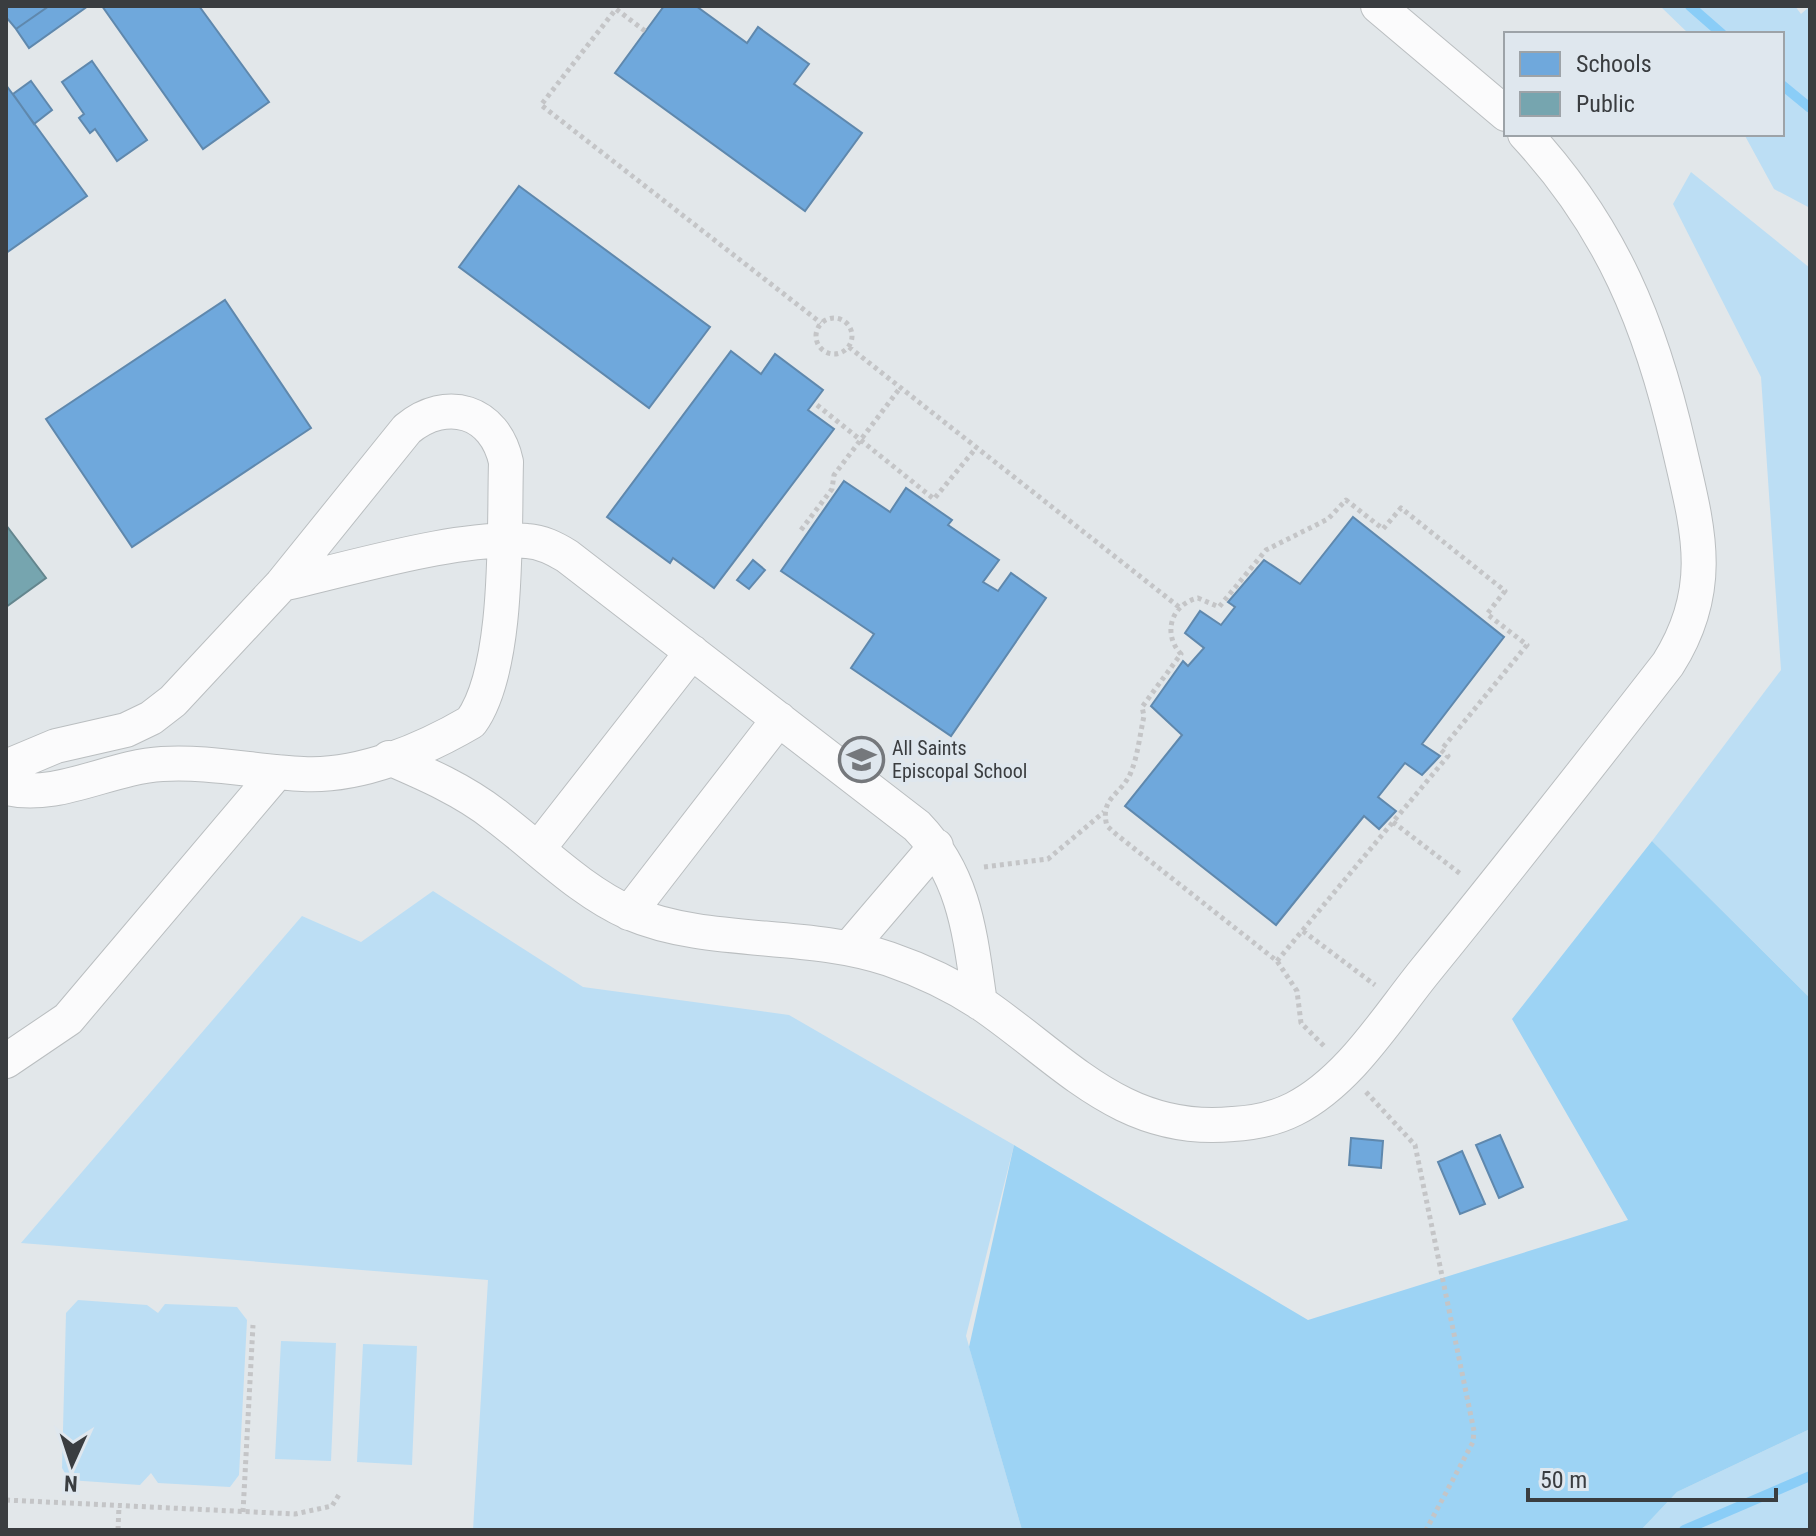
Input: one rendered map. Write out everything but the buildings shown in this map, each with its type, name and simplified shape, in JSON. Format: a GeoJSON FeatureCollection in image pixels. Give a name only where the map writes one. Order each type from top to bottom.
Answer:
{"type":"FeatureCollection","features":[{"type":"Feature","properties":{"kind":"lane"},"geometry":{"type":"LineString","coordinates":[[1378,6],[1504,112]]}},
{"type":"Feature","properties":{"kind":"lane"},"geometry":{"type":"LineString","coordinates":[[389,758],[463,794],[590,889],[629,913],[678,927],[849,948],[916,969],[980,1003],[1123,1106],[1165,1122],[1214,1126],[1267,1118],[1310,1099],[1346,1068],[1399,1003],[1668,664],[1692,620],[1700,584],[1700,546],[1657,358],[1638,305],[1595,223],[1551,161],[1527,136]]}},
{"type":"Feature","properties":{"kind":"lane"},"geometry":{"type":"LineString","coordinates":[[6,767],[56,746],[142,723],[173,701],[282,584],[407,429],[423,416],[438,412],[473,415],[489,426],[502,442],[506,462],[496,642],[481,708],[471,722],[453,733],[389,758],[324,774],[161,764],[111,773],[51,790],[6,788]]}},
{"type":"Feature","properties":{"kind":"lane"},"geometry":{"type":"LineString","coordinates":[[282,584],[461,545],[528,541],[558,551],[917,826],[943,858],[971,943],[980,1003]]}},
{"type":"Feature","properties":{"kind":"lane"},"geometry":{"type":"LineString","coordinates":[[538,849],[692,652]]}},
{"type":"Feature","properties":{"kind":"lane"},"geometry":{"type":"LineString","coordinates":[[629,913],[779,719]]}},
{"type":"Feature","properties":{"kind":"lane"},"geometry":{"type":"LineString","coordinates":[[142,723],[161,764]]}},
{"type":"Feature","properties":{"kind":"lane"},"geometry":{"type":"LineString","coordinates":[[6,1061],[68,1019],[277,772]]}},
{"type":"Feature","properties":{"kind":"lane"},"geometry":{"type":"LineString","coordinates":[[849,948],[943,858]]}},
{"type":"Feature","properties":{"kind":"path"},"geometry":{"type":"LineString","coordinates":[[645,31],[616,9],[541,105],[821,323]]}},
{"type":"Feature","properties":{"kind":"path"},"geometry":{"type":"LineString","coordinates":[[832,318],[844,321],[852,336],[849,347],[834,355],[822,351],[815,340],[821,323],[832,318]]}},
{"type":"Feature","properties":{"kind":"path"},"geometry":{"type":"LineString","coordinates":[[849,347],[1179,607]]}},
{"type":"Feature","properties":{"kind":"path"},"geometry":{"type":"LineString","coordinates":[[801,530],[832,489],[834,475],[900,388]]}},
{"type":"Feature","properties":{"kind":"path"},"geometry":{"type":"LineString","coordinates":[[817,405],[934,499],[976,448]]}},
{"type":"Feature","properties":{"kind":"path"},"geometry":{"type":"LineString","coordinates":[[1277,961],[1448,756],[1441,750],[1527,645],[1487,614],[1505,591],[1401,508],[1383,529],[1346,500],[1328,519],[1266,550],[1219,607],[1198,598],[1179,607],[1173,617],[1171,640],[1181,654],[1142,707],[1144,716],[1131,775],[1107,800],[1105,811],[1107,826],[1117,835],[1277,961],[1297,991],[1301,1023],[1331,1053]]}},
{"type":"Feature","properties":{"kind":"path"},"geometry":{"type":"LineString","coordinates":[[943,858],[1048,859],[1105,811]]}},
{"type":"Feature","properties":{"kind":"path"},"geometry":{"type":"LineString","coordinates":[[1393,822],[1429,849]]}},
{"type":"Feature","properties":{"kind":"path"},"geometry":{"type":"LineString","coordinates":[[1303,931],[1399,1003]]}},
{"type":"Feature","properties":{"kind":"path"},"geometry":{"type":"LineString","coordinates":[[1362,1087],[1415,1145],[1474,1431],[1473,1442],[1426,1530]]}},
{"type":"Feature","properties":{"kind":"path"},"geometry":{"type":"LineString","coordinates":[[243,1512],[253,1325]]}},
{"type":"Feature","properties":{"kind":"path"},"geometry":{"type":"LineString","coordinates":[[6,1500],[308,1513],[332,1506],[340,1493]]}},
{"type":"Feature","properties":{"kind":"path"},"geometry":{"type":"LineString","coordinates":[[118,1530],[119,1506]]}},
{"type":"Feature","properties":{"kind":"shaded area"},"geometry":{"type":"Polygon","coordinates":[[[1660,6],[1795,6],[1801,14],[1810,6],[1810,208],[1774,189],[1745,136],[1784,136],[1784,32],[1687,32],[1660,6]]]}},
{"type":"Feature","properties":{"kind":"shaded area"},"geometry":{"type":"Polygon","coordinates":[[[1691,172],[1810,268],[1810,998],[1652,841],[1781,670],[1761,377],[1673,204],[1691,172]]]}},
{"type":"Feature","properties":{"kind":"shaded area"},"geometry":{"type":"Polygon","coordinates":[[[1652,841],[1810,998],[1810,1429],[1677,1492],[1641,1530],[1022,1530],[969,1347],[1014,1145],[1308,1320],[1628,1220],[1512,1019],[1652,841]]]}},
{"type":"Feature","properties":{"kind":"shaded area"},"geometry":{"type":"Polygon","coordinates":[[[433,891],[583,987],[789,1015],[1014,1145],[966,1336],[1022,1530],[473,1530],[488,1280],[21,1243],[302,916],[361,942],[433,891]]]}},
{"type":"Feature","properties":{"kind":"shaded area"},"geometry":{"type":"Polygon","coordinates":[[[78,1300],[147,1305],[158,1313],[165,1304],[237,1307],[247,1320],[239,1475],[230,1487],[158,1483],[151,1473],[140,1485],[69,1480],[62,1468],[66,1313],[78,1300]]]}},
{"type":"Feature","properties":{"kind":"shaded area"},"geometry":{"type":"Polygon","coordinates":[[[281,1341],[336,1343],[331,1461],[275,1459],[281,1341]]]}},
{"type":"Feature","properties":{"kind":"shaded area"},"geometry":{"type":"Polygon","coordinates":[[[363,1344],[417,1346],[412,1465],[357,1462],[363,1344]]]}},
{"type":"Feature","properties":{"kind":"shaded area"},"geometry":{"type":"Polygon","coordinates":[[[1810,1429],[1810,1530],[1641,1530],[1677,1492],[1810,1429]]]}},
{"type":"Feature","properties":{"kind":"waterway"},"geometry":{"type":"LineString","coordinates":[[1690,6],[1720,32]]}},
{"type":"Feature","properties":{"kind":"waterway"},"geometry":{"type":"LineString","coordinates":[[1784,87],[1810,108]]}},
{"type":"Feature","properties":{"kind":"waterway"},"geometry":{"type":"LineString","coordinates":[[1684,1530],[1810,1476]]}},
{"type":"Feature","properties":{"kind":"place","name":"All Saints Episcopal School"},"geometry":{"type":"Point","coordinates":[861,759]}}]}
